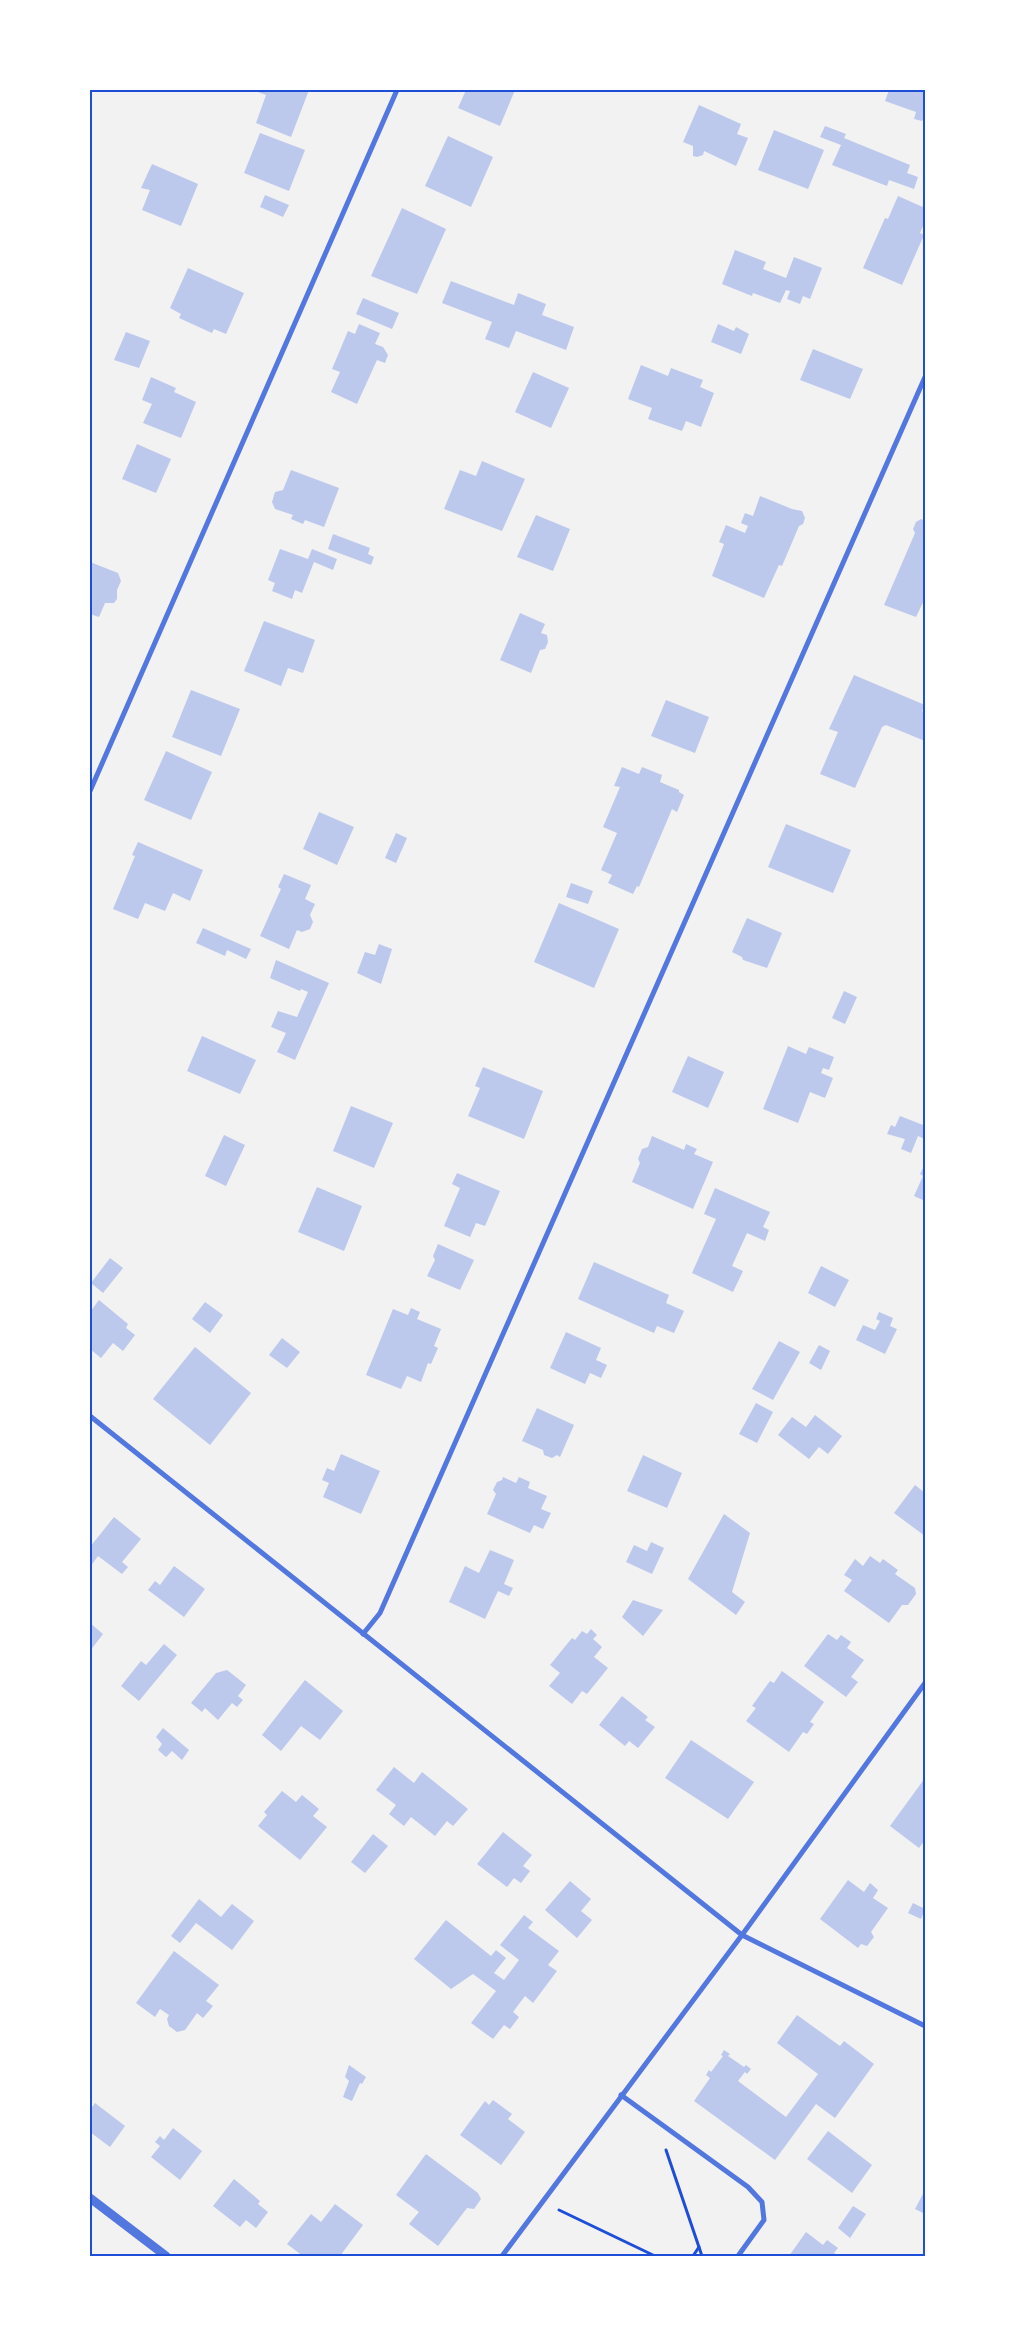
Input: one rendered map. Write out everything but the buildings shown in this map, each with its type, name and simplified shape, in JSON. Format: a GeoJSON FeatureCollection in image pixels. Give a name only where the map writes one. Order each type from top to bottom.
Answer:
{"type":"FeatureCollection","features":[{"type":"Feature","properties":{"kind":"street"},"geometry":{"type":"LineString","coordinates":[[90,791],[397,90]]}},
{"type":"Feature","properties":{"kind":"street"},"geometry":{"type":"LineString","coordinates":[[363,1634],[380,1613],[925,378]]}},
{"type":"Feature","properties":{"kind":"street"},"geometry":{"type":"LineString","coordinates":[[90,1416],[742,1935],[925,2026]]}},
{"type":"Feature","properties":{"kind":"street"},"geometry":{"type":"LineString","coordinates":[[502,2256],[742,1935],[925,1683]]}},
{"type":"Feature","properties":{"kind":"street"},"geometry":{"type":"LineString","coordinates":[[621,2095],[748,2186],[762,2202],[764,2220],[738,2256]]}},
{"type":"Feature","properties":{"kind":"street"},"geometry":{"type":"LineString","coordinates":[[90,2198],[166,2256]]}},
{"type":"Feature","properties":{"kind":"path"},"geometry":{"type":"LineString","coordinates":[[657,2121],[702,2256]]}},
{"type":"Feature","properties":{"kind":"path"},"geometry":{"type":"LineString","coordinates":[[542,2202],[655,2256]]}},
{"type":"Feature","properties":{"kind":"path"},"geometry":{"type":"LineString","coordinates":[[693,2256],[699,2247]]}}]}
